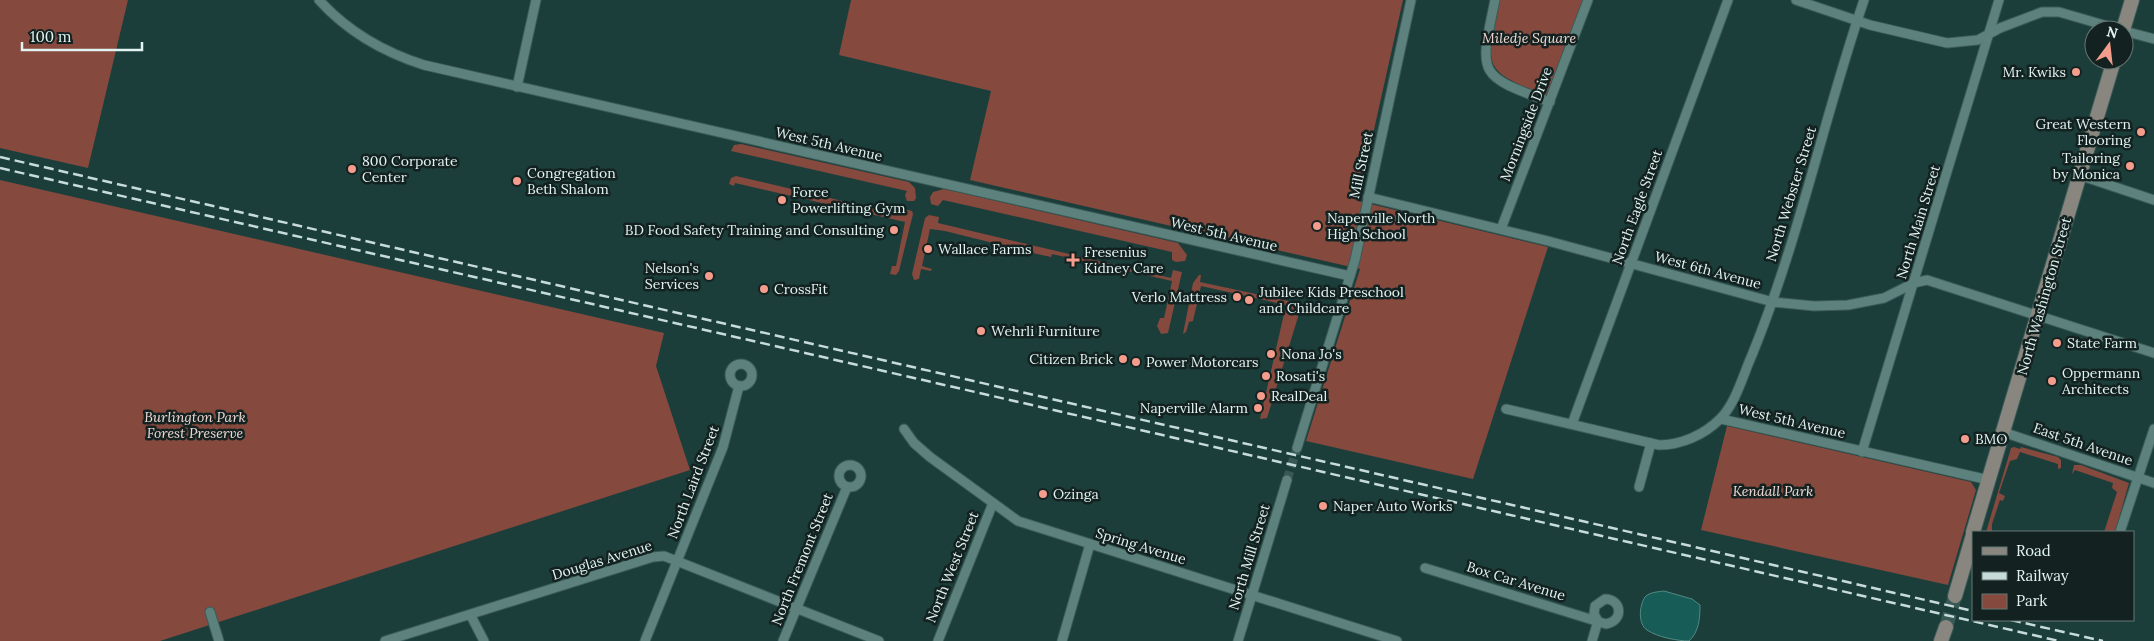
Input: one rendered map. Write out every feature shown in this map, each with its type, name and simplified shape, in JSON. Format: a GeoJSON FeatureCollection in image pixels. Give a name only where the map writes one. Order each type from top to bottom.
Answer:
{"type":"FeatureCollection","features":[{"type":"Feature","properties":{"kind":"main road"},"geometry":{"type":"LineString","coordinates":[[2126,20],[2132,0]]}},
{"type":"Feature","properties":{"kind":"main road","name":"North Washington Street"},"geometry":{"type":"LineString","coordinates":[[1974,531],[2111,70]]}},
{"type":"Feature","properties":{"kind":"main road","name":"North Washington Street"},"geometry":{"type":"LineString","coordinates":[[1955,596],[1972,536]]}},
{"type":"Feature","properties":{"kind":"main road"},"geometry":{"type":"LineString","coordinates":[[1941,641],[1946,627]]}},
{"type":"Feature","properties":{"kind":"street","name":"West 5th Avenue"},"geometry":{"type":"LineString","coordinates":[[319,0],[346,26],[382,49],[424,65],[1350,276]]}},
{"type":"Feature","properties":{"kind":"street"},"geometry":{"type":"LineString","coordinates":[[517,87],[536,0]]}},
{"type":"Feature","properties":{"kind":"street","name":"Mill Street"},"geometry":{"type":"LineString","coordinates":[[1297,448],[1350,276],[1411,0]]}},
{"type":"Feature","properties":{"kind":"street"},"geometry":{"type":"LineString","coordinates":[[1495,0],[1485,54],[1488,70],[1504,85],[1550,102]]}},
{"type":"Feature","properties":{"kind":"street","name":"Morningside Drive"},"geometry":{"type":"LineString","coordinates":[[1501,230],[1588,0]]}},
{"type":"Feature","properties":{"kind":"street","name":"North Eagle Street"},"geometry":{"type":"LineString","coordinates":[[1572,424],[1728,0]]}},
{"type":"Feature","properties":{"kind":"street"},"geometry":{"type":"LineString","coordinates":[[1796,0],[1857,21],[1946,43],[1972,42],[2024,17],[2050,11],[2085,20]]}},
{"type":"Feature","properties":{"kind":"street","name":"North Webster Street"},"geometry":{"type":"LineString","coordinates":[[1721,419],[1733,400],[1773,302],[1864,0]]}},
{"type":"Feature","properties":{"kind":"street","name":"North Main Street"},"geometry":{"type":"LineString","coordinates":[[1862,452],[1999,0]]}},
{"type":"Feature","properties":{"kind":"street"},"geometry":{"type":"LineString","coordinates":[[2134,33],[2154,39]]}},
{"type":"Feature","properties":{"kind":"street"},"geometry":{"type":"LineString","coordinates":[[2079,175],[2154,200]]}},
{"type":"Feature","properties":{"kind":"street","name":"West 6th Avenue"},"geometry":{"type":"LineString","coordinates":[[1368,197],[1773,302],[1814,306],[1848,305],[1892,295],[1914,282]]}},
{"type":"Feature","properties":{"kind":"street"},"geometry":{"type":"LineString","coordinates":[[1914,282],[1927,280],[2038,314],[2154,353]]}},
{"type":"Feature","properties":{"kind":"street","name":"North Laird Street"},"geometry":{"type":"LineString","coordinates":[[645,641],[723,447],[739,386]]}},
{"type":"Feature","properties":{"kind":"street","name":"West 5th Avenue"},"geometry":{"type":"LineString","coordinates":[[1506,409],[1651,443],[1667,445],[1683,442],[1700,434],[1721,419],[1989,480]]}},
{"type":"Feature","properties":{"kind":"street","name":"Spring Avenue"},"geometry":{"type":"LineString","coordinates":[[904,429],[914,443],[930,458],[1018,521],[1397,641]]}},
{"type":"Feature","properties":{"kind":"street"},"geometry":{"type":"LineString","coordinates":[[2120,531],[2154,429]]}},
{"type":"Feature","properties":{"kind":"street","name":"East 5th Avenue"},"geometry":{"type":"LineString","coordinates":[[2003,432],[2154,483]]}},
{"type":"Feature","properties":{"kind":"street"},"geometry":{"type":"LineString","coordinates":[[1639,488],[1651,443]]}},
{"type":"Feature","properties":{"kind":"street","name":"North Mill Street"},"geometry":{"type":"LineString","coordinates":[[1238,641],[1287,480]]}},
{"type":"Feature","properties":{"kind":"street","name":"North Fremont Street"},"geometry":{"type":"LineString","coordinates":[[783,641],[847,486]]}},
{"type":"Feature","properties":{"kind":"street","name":"North West Street"},"geometry":{"type":"LineString","coordinates":[[938,641],[993,503]]}},
{"type":"Feature","properties":{"kind":"street"},"geometry":{"type":"LineString","coordinates":[[1062,641],[1090,544]]}},
{"type":"Feature","properties":{"kind":"street","name":"Douglas Avenue"},"geometry":{"type":"LineString","coordinates":[[385,641],[471,616],[653,557],[664,556],[879,641]]}},
{"type":"Feature","properties":{"kind":"street","name":"Box Car Avenue"},"geometry":{"type":"LineString","coordinates":[[1425,568],[1598,621],[1592,641]]}},
{"type":"Feature","properties":{"kind":"street"},"geometry":{"type":"LineString","coordinates":[[210,612],[219,641]]}},
{"type":"Feature","properties":{"kind":"street"},"geometry":{"type":"LineString","coordinates":[[471,616],[484,641]]}},
{"type":"Feature","properties":{"kind":"green space"},"geometry":{"type":"Polygon","coordinates":[[[0,0],[128,0],[88,168],[0,148],[0,0]]]}},
{"type":"Feature","properties":{"kind":"green space","name":"Naperville North High School"},"geometry":{"type":"Polygon","coordinates":[[[851,0],[1403,0],[1358,201],[1548,247],[1473,479],[1306,441],[1360,269],[970,180],[991,91],[839,55],[851,0]]]}},
{"type":"Feature","properties":{"kind":"green space","name":"Miledje Square"},"geometry":{"type":"Polygon","coordinates":[[[1500,0],[1583,0],[1547,96],[1510,79],[1499,72],[1493,63],[1491,53],[1492,40],[1500,0]]]}},
{"type":"Feature","properties":{"kind":"green space"},"geometry":{"type":"Polygon","coordinates":[[[741,144],[909,182],[915,188],[916,198],[914,201],[907,201],[905,195],[907,191],[731,151],[734,145],[741,144]]]}},
{"type":"Feature","properties":{"kind":"green space"},"geometry":{"type":"Polygon","coordinates":[[[736,176],[902,215],[904,209],[912,211],[913,214],[899,271],[896,275],[890,274],[892,266],[896,266],[905,222],[735,183],[734,186],[729,184],[731,178],[736,176]]]}},
{"type":"Feature","properties":{"kind":"green space","name":"Burlington Park Forest Preserve"},"geometry":{"type":"Polygon","coordinates":[[[0,180],[664,333],[656,366],[690,470],[160,641],[0,641],[0,180]]]}},
{"type":"Feature","properties":{"kind":"green space"},"geometry":{"type":"Polygon","coordinates":[[[944,189],[1178,243],[1187,255],[1185,261],[1176,262],[1172,260],[1172,252],[943,200],[938,206],[931,204],[930,197],[933,192],[944,189]]]}},
{"type":"Feature","properties":{"kind":"green space"},"geometry":{"type":"Polygon","coordinates":[[[929,215],[939,217],[938,223],[1171,278],[1173,270],[1182,272],[1168,333],[1161,334],[1157,326],[1160,318],[1164,318],[1172,281],[1052,254],[1051,257],[1037,254],[945,231],[930,229],[922,266],[932,269],[931,271],[921,269],[919,279],[914,280],[912,274],[925,218],[929,215]]]}},
{"type":"Feature","properties":{"kind":"green space"},"geometry":{"type":"Polygon","coordinates":[[[1201,275],[1200,282],[1302,304],[1267,418],[1260,419],[1286,305],[1201,286],[1193,321],[1189,322],[1186,332],[1183,334],[1193,283],[1201,275]]]}},
{"type":"Feature","properties":{"kind":"green space","name":"Kendall Park"},"geometry":{"type":"Polygon","coordinates":[[[1727,426],[1971,482],[1976,490],[1948,585],[1701,530],[1727,426]]]}},
{"type":"Feature","properties":{"kind":"green space"},"geometry":{"type":"Polygon","coordinates":[[[2021,447],[2058,457],[2061,460],[2061,468],[2058,469],[2058,464],[2020,452],[2017,459],[2010,461],[1999,493],[2005,496],[2003,501],[2000,500],[1992,524],[1992,531],[1986,531],[2011,448],[2020,449],[2021,447]]]}},
{"type":"Feature","properties":{"kind":"green space"},"geometry":{"type":"Polygon","coordinates":[[[2074,465],[2081,465],[2129,483],[2115,531],[2104,531],[2117,492],[2112,488],[2113,483],[2075,470],[2072,474],[2074,465]]]}},
{"type":"Feature","properties":{"kind":"water"},"geometry":{"type":"Polygon","coordinates":[[[1664,591],[1692,599],[1700,605],[1697,629],[1689,641],[1656,635],[1647,630],[1642,624],[1641,610],[1645,597],[1651,593],[1664,591]]]}},
{"type":"Feature","properties":{"kind":"tunnel"},"geometry":{"type":"LineString","coordinates":[[1287,480],[1297,448]]}},
{"type":"Feature","properties":{"kind":"tunnel"},"geometry":{"type":"LineString","coordinates":[[1946,627],[1955,596]]}},
{"type":"Feature","properties":{"kind":"railway"},"geometry":{"type":"LineString","coordinates":[[0,157],[1972,611]]}},
{"type":"Feature","properties":{"kind":"railway"},"geometry":{"type":"LineString","coordinates":[[0,168],[2059,641]]}},
{"type":"Feature","properties":{"kind":"railway"},"geometry":{"type":"LineString","coordinates":[[2015,621],[2103,641]]}},
{"type":"Feature","properties":{"kind":"place","name":"Mr. Kwiks"},"geometry":{"type":"Point","coordinates":[2076,72]}},
{"type":"Feature","properties":{"kind":"place","name":"Great Western Flooring"},"geometry":{"type":"Point","coordinates":[2141,132]}},
{"type":"Feature","properties":{"kind":"place","name":"Tailoring by Monica"},"geometry":{"type":"Point","coordinates":[2130,166]}},
{"type":"Feature","properties":{"kind":"place","name":"800 Corporate Center"},"geometry":{"type":"Point","coordinates":[352,169]}},
{"type":"Feature","properties":{"kind":"place","name":"Congregation Beth Shalom"},"geometry":{"type":"Point","coordinates":[517,181]}},
{"type":"Feature","properties":{"kind":"place","name":"Force Powerlifting Gym"},"geometry":{"type":"Point","coordinates":[782,200]}},
{"type":"Feature","properties":{"kind":"place","name":"Naperville North High School"},"geometry":{"type":"Point","coordinates":[1317,226]}},
{"type":"Feature","properties":{"kind":"place","name":"BD Food Safety Training and Consulting"},"geometry":{"type":"Point","coordinates":[894,230]}},
{"type":"Feature","properties":{"kind":"place","name":"Wallace Farms"},"geometry":{"type":"Point","coordinates":[928,249]}},
{"type":"Feature","properties":{"kind":"place","name":"Fresenius Kidney Care"},"geometry":{"type":"Point","coordinates":[1073,260]}},
{"type":"Feature","properties":{"kind":"place","name":"Nelson's Services"},"geometry":{"type":"Point","coordinates":[709,276]}},
{"type":"Feature","properties":{"kind":"place","name":"CrossFit"},"geometry":{"type":"Point","coordinates":[764,289]}},
{"type":"Feature","properties":{"kind":"place","name":"Verlo Mattress"},"geometry":{"type":"Point","coordinates":[1237,297]}},
{"type":"Feature","properties":{"kind":"place","name":"Jubilee Kids Preschool and Childcare"},"geometry":{"type":"Point","coordinates":[1249,300]}},
{"type":"Feature","properties":{"kind":"place","name":"Wehrli Furniture"},"geometry":{"type":"Point","coordinates":[981,331]}},
{"type":"Feature","properties":{"kind":"place","name":"State Farm"},"geometry":{"type":"Point","coordinates":[2057,343]}},
{"type":"Feature","properties":{"kind":"place","name":"Nona Jo's"},"geometry":{"type":"Point","coordinates":[1271,354]}},
{"type":"Feature","properties":{"kind":"place","name":"Citizen Brick"},"geometry":{"type":"Point","coordinates":[1123,359]}},
{"type":"Feature","properties":{"kind":"place","name":"Power Motorcars"},"geometry":{"type":"Point","coordinates":[1136,362]}},
{"type":"Feature","properties":{"kind":"place","name":"Rosati's"},"geometry":{"type":"Point","coordinates":[1266,376]}},
{"type":"Feature","properties":{"kind":"place","name":"Oppermann Architects"},"geometry":{"type":"Point","coordinates":[2052,381]}},
{"type":"Feature","properties":{"kind":"place","name":"RealDeal"},"geometry":{"type":"Point","coordinates":[1261,396]}},
{"type":"Feature","properties":{"kind":"place","name":"Naperville Alarm"},"geometry":{"type":"Point","coordinates":[1258,408]}},
{"type":"Feature","properties":{"kind":"place","name":"BMO"},"geometry":{"type":"Point","coordinates":[1965,439]}},
{"type":"Feature","properties":{"kind":"place","name":"Ozinga"},"geometry":{"type":"Point","coordinates":[1043,494]}},
{"type":"Feature","properties":{"kind":"place","name":"Naper Auto Works"},"geometry":{"type":"Point","coordinates":[1323,506]}}]}
